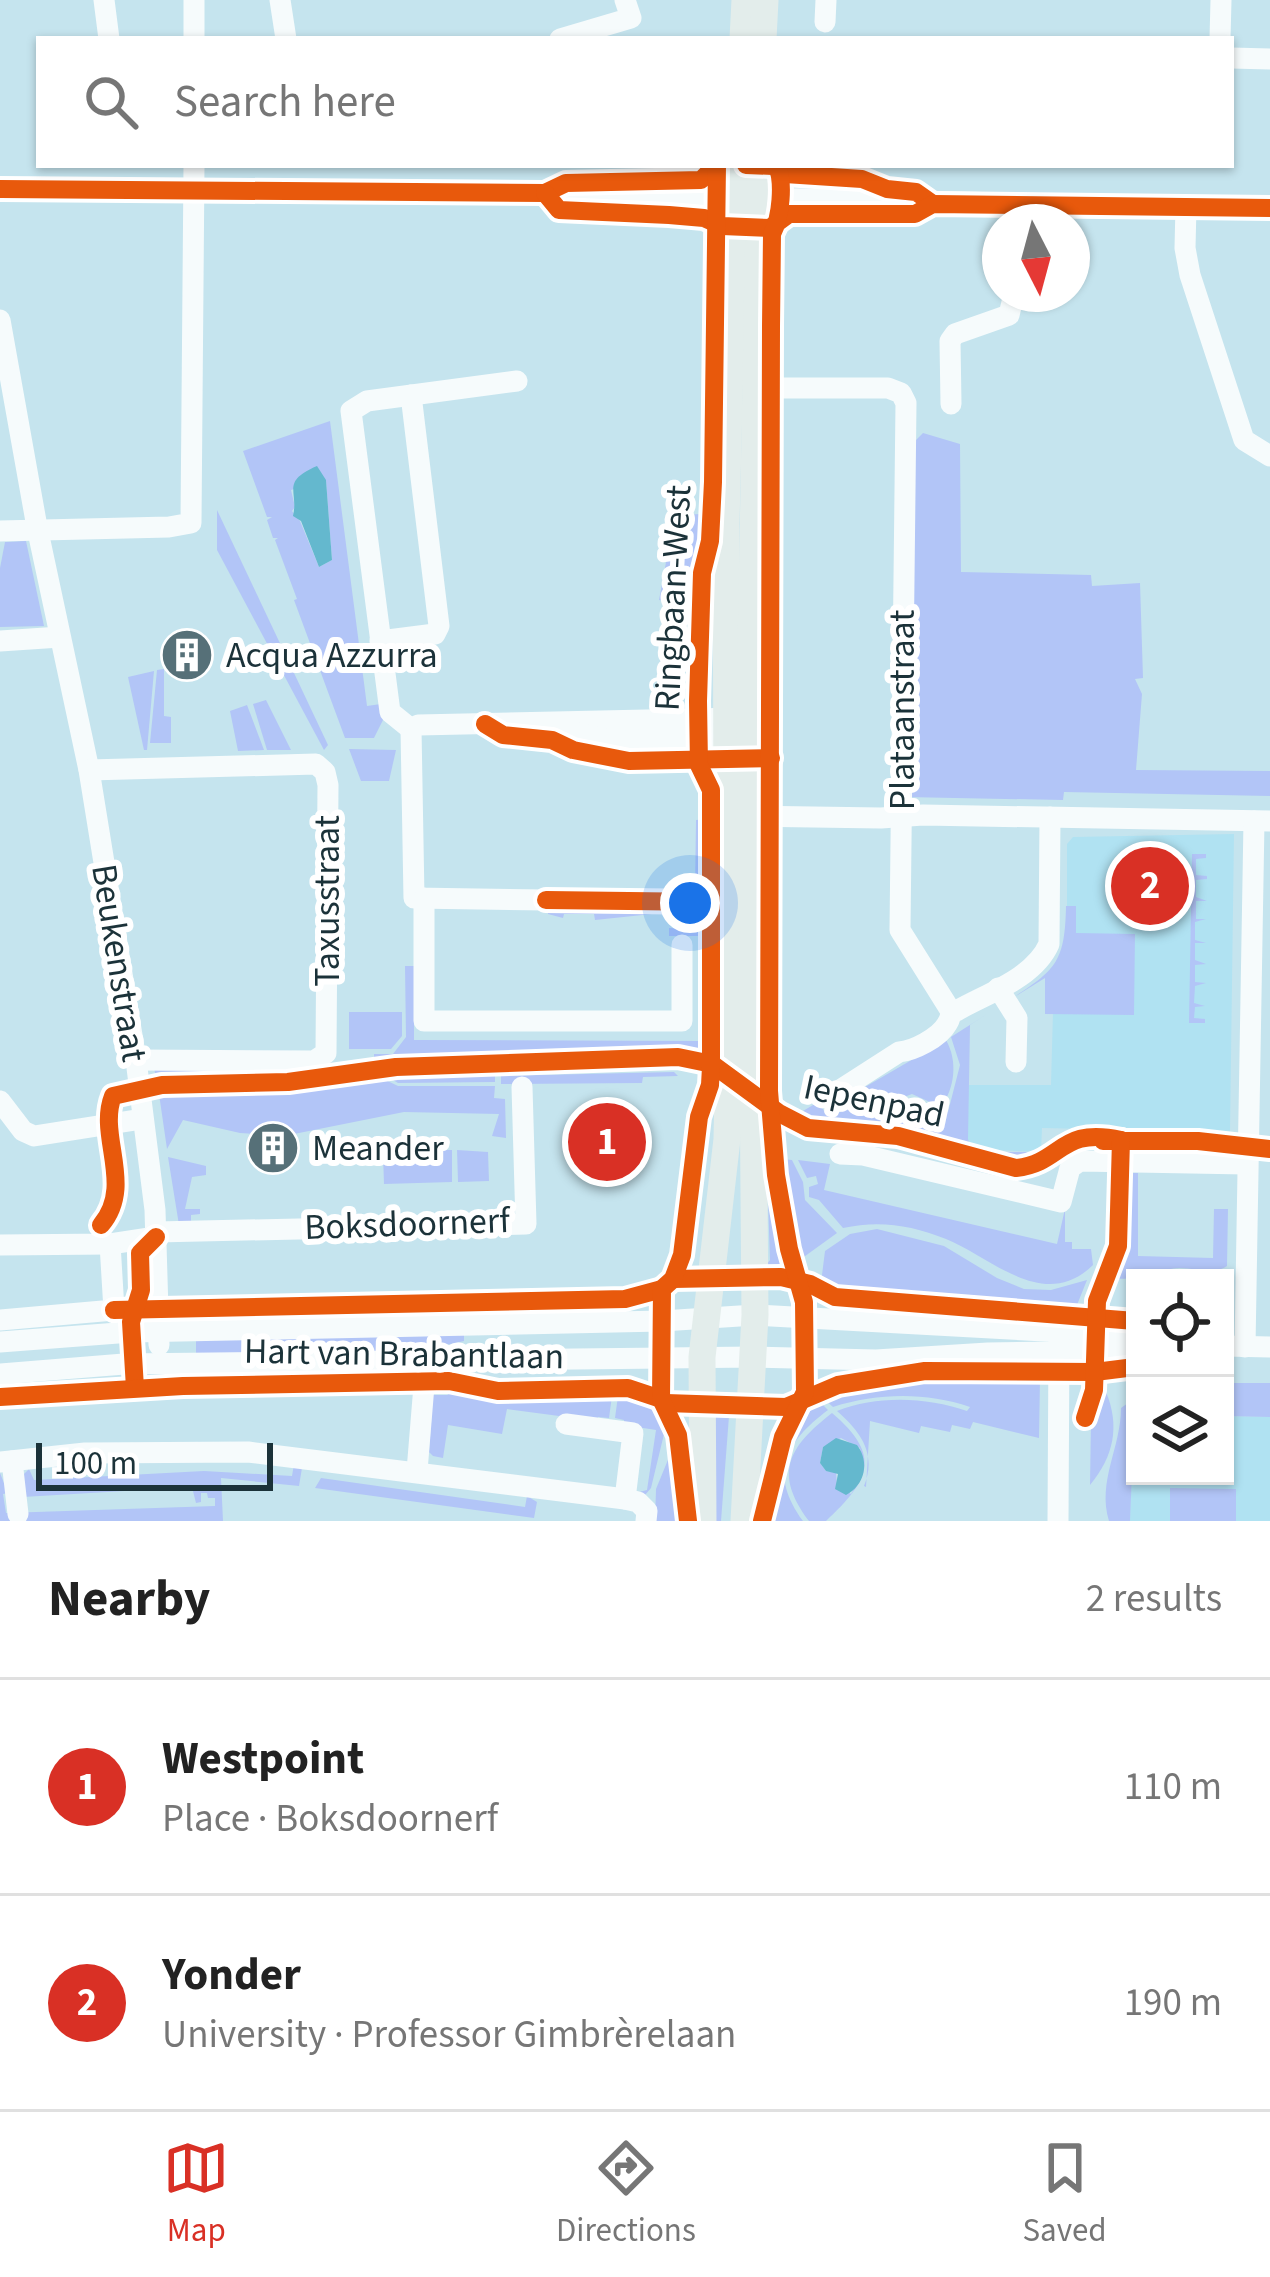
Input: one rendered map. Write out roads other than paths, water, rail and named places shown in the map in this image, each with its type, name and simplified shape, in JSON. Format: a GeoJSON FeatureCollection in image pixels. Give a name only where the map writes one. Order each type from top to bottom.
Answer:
{"type":"FeatureCollection","features":[{"type":"Feature","properties":{"kind":"main road"},"geometry":{"type":"LineString","coordinates":[[743,36],[745,0]]}},
{"type":"Feature","properties":{"kind":"main road"},"geometry":{"type":"LineString","coordinates":[[763,36],[765,0]]}},
{"type":"Feature","properties":{"kind":"main road","name":"Ringbaan-West"},"geometry":{"type":"LineString","coordinates":[[736,168],[746,195],[755,388],[737,728],[750,817],[755,1316],[744,1521]]}},
{"type":"Feature","properties":{"kind":"main road","name":"Ringbaan-West"},"geometry":{"type":"LineString","coordinates":[[704,1521],[702,1357],[727,1139],[746,195],[759,168]]}},
{"type":"Feature","properties":{"kind":"street"},"geometry":{"type":"LineString","coordinates":[[104,0],[109,36]]}},
{"type":"Feature","properties":{"kind":"street"},"geometry":{"type":"LineString","coordinates":[[194,0],[194,36]]}},
{"type":"Feature","properties":{"kind":"street"},"geometry":{"type":"LineString","coordinates":[[280,0],[286,36]]}},
{"type":"Feature","properties":{"kind":"street"},"geometry":{"type":"LineString","coordinates":[[571,36],[631,19],[625,0]]}},
{"type":"Feature","properties":{"kind":"street"},"geometry":{"type":"LineString","coordinates":[[1220,36],[1221,0]]}},
{"type":"Feature","properties":{"kind":"street"},"geometry":{"type":"LineString","coordinates":[[1234,58],[1270,59]]}},
{"type":"Feature","properties":{"kind":"street"},"geometry":{"type":"LineString","coordinates":[[0,531],[191,523],[194,168]]}},
{"type":"Feature","properties":{"kind":"street"},"geometry":{"type":"LineString","coordinates":[[0,189],[746,195],[982,212]]}},
{"type":"Feature","properties":{"kind":"street"},"geometry":{"type":"LineString","coordinates":[[1186,206],[1190,275],[1244,440],[1270,456]]}},
{"type":"Feature","properties":{"kind":"street"},"geometry":{"type":"LineString","coordinates":[[1090,210],[1270,208]]}},
{"type":"Feature","properties":{"kind":"street"},"geometry":{"type":"LineString","coordinates":[[951,404],[950,341],[955,334],[1010,312]]}},
{"type":"Feature","properties":{"kind":"street","name":"Beukenstraat"},"geometry":{"type":"LineString","coordinates":[[0,320],[37,527],[89,770],[136,1060],[156,1234],[159,1364]]}},
{"type":"Feature","properties":{"kind":"street"},"geometry":{"type":"LineString","coordinates":[[517,381],[367,401],[351,411],[349,421],[390,712],[411,729],[414,898],[546,900]]}},
{"type":"Feature","properties":{"kind":"street","name":"Plataanstraat"},"geometry":{"type":"LineString","coordinates":[[755,388],[888,388],[901,393],[906,403],[901,935],[952,1012]]}},
{"type":"Feature","properties":{"kind":"street"},"geometry":{"type":"LineString","coordinates":[[380,641],[434,634],[439,626],[411,395]]}},
{"type":"Feature","properties":{"kind":"street"},"geometry":{"type":"LineString","coordinates":[[0,641],[59,637]]}},
{"type":"Feature","properties":{"kind":"street"},"geometry":{"type":"LineString","coordinates":[[411,729],[530,722],[737,728]]}},
{"type":"Feature","properties":{"kind":"street","name":"Taxusstraat"},"geometry":{"type":"LineString","coordinates":[[89,770],[316,764],[325,772],[328,785],[326,1053],[314,1060],[136,1060]]}},
{"type":"Feature","properties":{"kind":"street"},"geometry":{"type":"LineString","coordinates":[[750,817],[1262,821],[1259,1116],[1246,1164],[1235,1346],[1270,1347]]}},
{"type":"Feature","properties":{"kind":"street"},"geometry":{"type":"LineString","coordinates":[[829,1097],[941,1031],[952,1012],[1040,960],[1049,944],[1049,817]]}},
{"type":"Feature","properties":{"kind":"street"},"geometry":{"type":"LineString","coordinates":[[424,898],[424,1021],[682,1021],[682,944]]}},
{"type":"Feature","properties":{"kind":"street"},"geometry":{"type":"LineString","coordinates":[[998,988],[1017,1018],[1016,1062]]}},
{"type":"Feature","properties":{"kind":"street","name":"Boksdoornerf"},"geometry":{"type":"LineString","coordinates":[[156,1234],[526,1224],[523,1087]]}},
{"type":"Feature","properties":{"kind":"street"},"geometry":{"type":"LineString","coordinates":[[0,1101],[23,1131],[34,1136],[142,1119]]}},
{"type":"Feature","properties":{"kind":"street"},"geometry":{"type":"LineString","coordinates":[[840,1154],[863,1155],[1061,1202],[1070,1168],[1080,1161],[1246,1164]]}},
{"type":"Feature","properties":{"kind":"street"},"geometry":{"type":"LineString","coordinates":[[0,1245],[110,1244],[156,1234]]}},
{"type":"Feature","properties":{"kind":"street"},"geometry":{"type":"LineString","coordinates":[[0,1320],[114,1310],[110,1244]]}},
{"type":"Feature","properties":{"kind":"street","name":"Hart van Brabantlaan"},"geometry":{"type":"LineString","coordinates":[[0,1342],[159,1332],[755,1316],[1059,1343]]}},
{"type":"Feature","properties":{"kind":"street"},"geometry":{"type":"LineString","coordinates":[[1059,1343],[1126,1337]]}},
{"type":"Feature","properties":{"kind":"street"},"geometry":{"type":"LineString","coordinates":[[1059,1343],[1126,1350]]}},
{"type":"Feature","properties":{"kind":"street"},"geometry":{"type":"LineString","coordinates":[[1058,1521],[1059,1343]]}},
{"type":"Feature","properties":{"kind":"street","name":"Hart van Brabantlaan"},"geometry":{"type":"LineString","coordinates":[[0,1374],[159,1364],[702,1357],[876,1360],[1059,1343]]}},
{"type":"Feature","properties":{"kind":"street"},"geometry":{"type":"LineString","coordinates":[[417,1472],[426,1361]]}},
{"type":"Feature","properties":{"kind":"street"},"geometry":{"type":"LineString","coordinates":[[566,1424],[633,1433],[625,1499]]}},
{"type":"Feature","properties":{"kind":"street"},"geometry":{"type":"LineString","coordinates":[[18,1514],[6,1462],[85,1453],[248,1452],[625,1499],[647,1511],[646,1521]]}},
{"type":"Feature","properties":{"kind":"place","name":"Acqua Azzurra"},"geometry":{"type":"Point","coordinates":[187,655]}},
{"type":"Feature","properties":{"kind":"place","name":"Yonder"},"geometry":{"type":"Point","coordinates":[1150,886]}},
{"type":"Feature","properties":{"kind":"place","name":"Westpoint"},"geometry":{"type":"Point","coordinates":[607,1142]}},
{"type":"Feature","properties":{"kind":"place","name":"Meander"},"geometry":{"type":"Point","coordinates":[273,1148]}}]}
